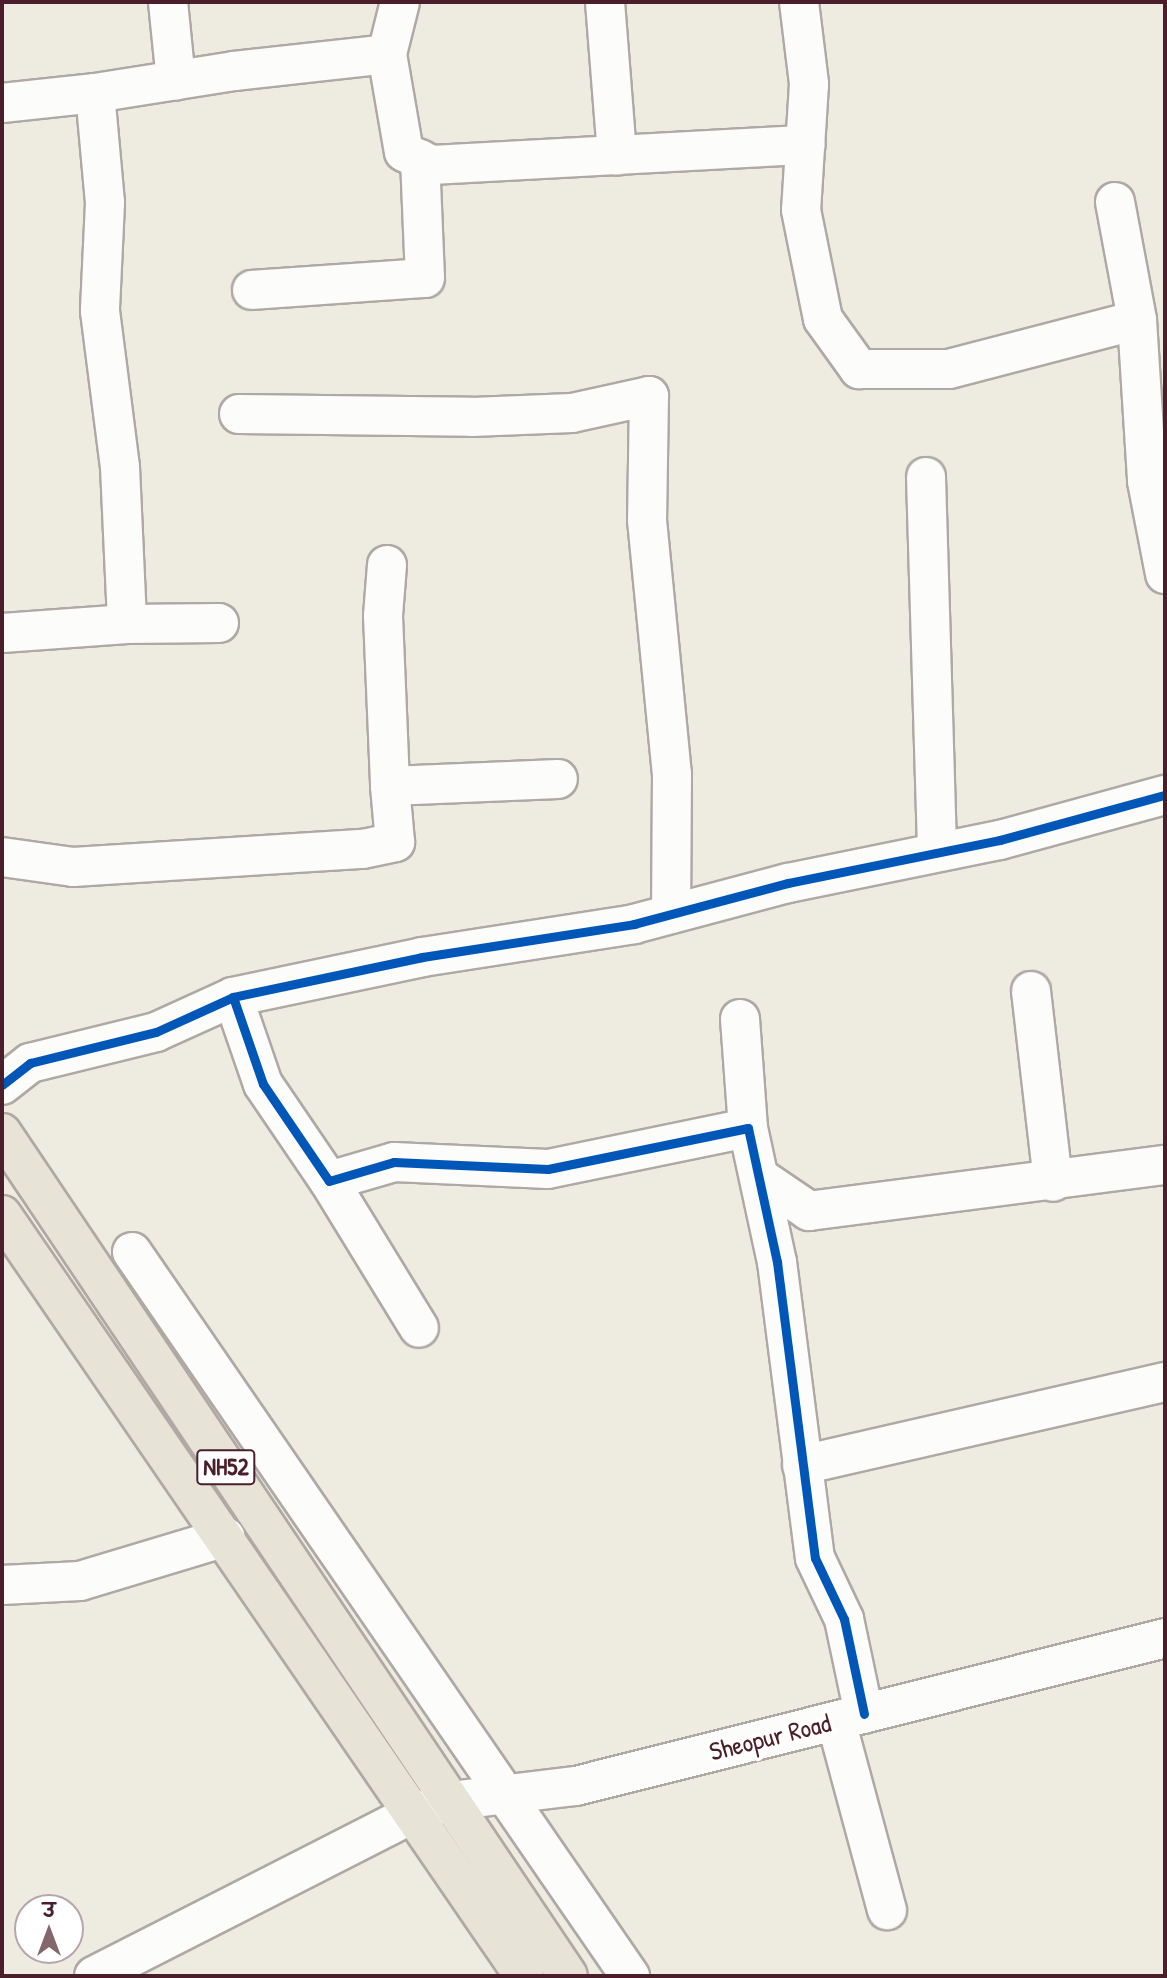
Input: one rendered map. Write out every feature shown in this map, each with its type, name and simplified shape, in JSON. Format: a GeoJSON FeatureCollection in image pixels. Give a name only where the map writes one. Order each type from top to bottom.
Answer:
{"type":"FeatureCollection","features":[{"type":"Feature","properties":{"kind":"highway","name":"NH52"},"geometry":{"type":"LineString","coordinates":[[2,1133],[568,1976]]}},
{"type":"Feature","properties":{"kind":"highway","name":"NH52"},"geometry":{"type":"LineString","coordinates":[[2,1215],[226,1537],[524,1976]]}},
{"type":"Feature","properties":{"kind":"street"},"geometry":{"type":"LineString","coordinates":[[168,2],[176,81]]}},
{"type":"Feature","properties":{"kind":"street"},"geometry":{"type":"LineString","coordinates":[[400,2],[387,54],[404,152],[432,165],[805,145]]}},
{"type":"Feature","properties":{"kind":"street"},"geometry":{"type":"LineString","coordinates":[[605,2],[617,156]]}},
{"type":"Feature","properties":{"kind":"street"},"geometry":{"type":"LineString","coordinates":[[799,2],[808,84],[801,209],[823,319],[859,369],[949,369],[1137,320]]}},
{"type":"Feature","properties":{"kind":"street"},"geometry":{"type":"LineString","coordinates":[[2,103],[387,54]]}},
{"type":"Feature","properties":{"kind":"street"},"geometry":{"type":"LineString","coordinates":[[94,93],[105,203],[100,311],[120,467],[127,624]]}},
{"type":"Feature","properties":{"kind":"street"},"geometry":{"type":"LineString","coordinates":[[252,290],[425,278],[420,159]]}},
{"type":"Feature","properties":{"kind":"street"},"geometry":{"type":"LineString","coordinates":[[1115,202],[1137,320],[1147,481],[1165,574]]}},
{"type":"Feature","properties":{"kind":"street"},"geometry":{"type":"LineString","coordinates":[[239,414],[472,417],[572,413],[649,396],[647,520],[672,774],[671,914]]}},
{"type":"Feature","properties":{"kind":"street"},"geometry":{"type":"LineString","coordinates":[[926,477],[937,852]]}},
{"type":"Feature","properties":{"kind":"street"},"geometry":{"type":"LineString","coordinates":[[2,857],[73,867],[363,849],[395,842],[383,616],[387,565]]}},
{"type":"Feature","properties":{"kind":"street"},"geometry":{"type":"LineString","coordinates":[[2,634],[127,624],[219,623]]}},
{"type":"Feature","properties":{"kind":"street"},"geometry":{"type":"LineString","coordinates":[[390,786],[558,779]]}},
{"type":"Feature","properties":{"kind":"street"},"geometry":{"type":"LineString","coordinates":[[2,1085],[30,1063],[156,1032],[233,997],[422,957],[671,914],[788,883],[937,852],[1165,794]]}},
{"type":"Feature","properties":{"kind":"street"},"geometry":{"type":"LineString","coordinates":[[1031,991],[1052,1182]]}},
{"type":"Feature","properties":{"kind":"street"},"geometry":{"type":"LineString","coordinates":[[233,997],[263,1084],[329,1181],[419,1328]]}},
{"type":"Feature","properties":{"kind":"street"},"geometry":{"type":"LineString","coordinates":[[740,1019],[748,1128],[762,1179],[777,1262],[815,1558],[844,1619],[850,1717],[887,1910]]}},
{"type":"Feature","properties":{"kind":"street"},"geometry":{"type":"LineString","coordinates":[[329,1181],[394,1162],[548,1169],[748,1128]]}},
{"type":"Feature","properties":{"kind":"street"},"geometry":{"type":"LineString","coordinates":[[762,1179],[809,1211],[1052,1182],[1165,1165]]}},
{"type":"Feature","properties":{"kind":"street"},"geometry":{"type":"LineString","coordinates":[[132,1252],[509,1796],[630,1976]]}},
{"type":"Feature","properties":{"kind":"street"},"geometry":{"type":"LineString","coordinates":[[802,1465],[1165,1382]]}},
{"type":"Feature","properties":{"kind":"street"},"geometry":{"type":"LineString","coordinates":[[2,1585],[80,1581],[226,1537]]}},
{"type":"Feature","properties":{"kind":"street","name":"Sheopur Road"},"geometry":{"type":"LineString","coordinates":[[94,1976],[414,1813],[450,1801],[576,1786],[1165,1638]]}},
{"type":"Feature","properties":{"kind":"cycle path"},"geometry":{"type":"LineString","coordinates":[[2,1085],[30,1063],[156,1032],[233,997],[422,957],[634,924],[788,883],[1000,840],[1165,795]]}},
{"type":"Feature","properties":{"kind":"cycle path"},"geometry":{"type":"LineString","coordinates":[[233,997],[263,1084],[329,1181],[394,1162],[548,1169],[748,1128],[777,1262],[815,1558],[844,1619],[864,1714]]}}]}
